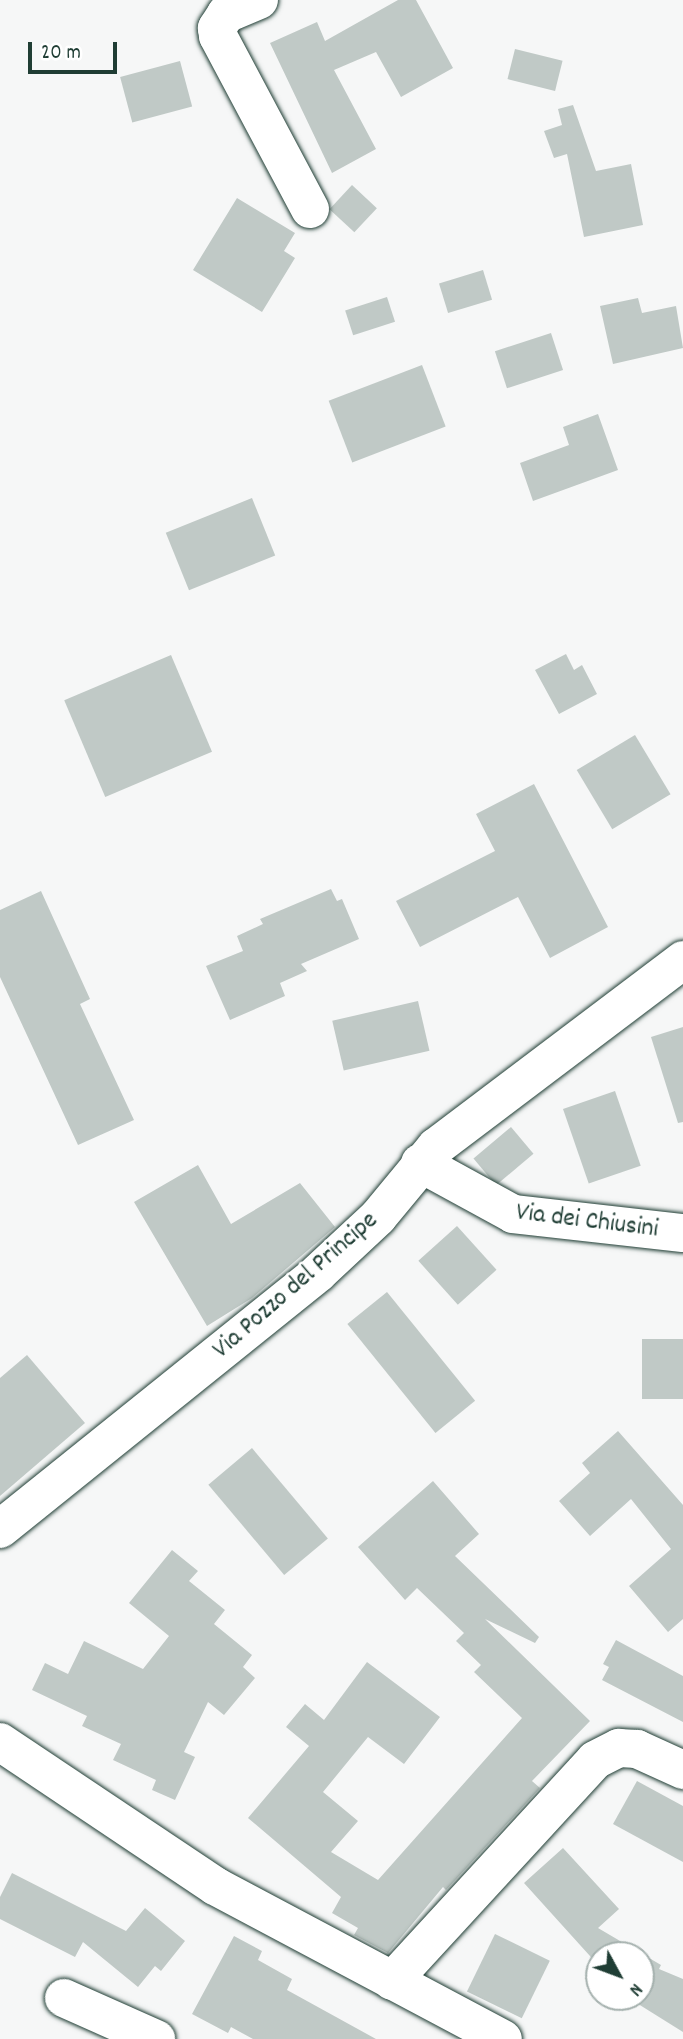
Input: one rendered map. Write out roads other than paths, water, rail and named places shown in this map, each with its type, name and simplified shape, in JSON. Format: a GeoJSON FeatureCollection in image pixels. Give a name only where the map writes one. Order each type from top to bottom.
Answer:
{"type":"FeatureCollection","features":[{"type":"Feature","properties":{"kind":"street"},"geometry":{"type":"LineString","coordinates":[[259,0],[226,14],[217,28],[218,36],[310,209]]}},
{"type":"Feature","properties":{"kind":"street","name":"Via Pozzo del Principe"},"geometry":{"type":"LineString","coordinates":[[0,1529],[318,1273],[378,1217],[420,1163],[683,960]]}},
{"type":"Feature","properties":{"kind":"street","name":"Via dei Chiusini"},"geometry":{"type":"LineString","coordinates":[[420,1163],[477,1198],[513,1214],[683,1234]]}},
{"type":"Feature","properties":{"kind":"street"},"geometry":{"type":"LineString","coordinates":[[0,1742],[191,1871],[503,2039]]}},
{"type":"Feature","properties":{"kind":"street"},"geometry":{"type":"LineString","coordinates":[[392,1980],[595,1760],[620,1748],[637,1749],[683,1770]]}},
{"type":"Feature","properties":{"kind":"street"},"geometry":{"type":"LineString","coordinates":[[64,1998],[156,2039]]}}]}
